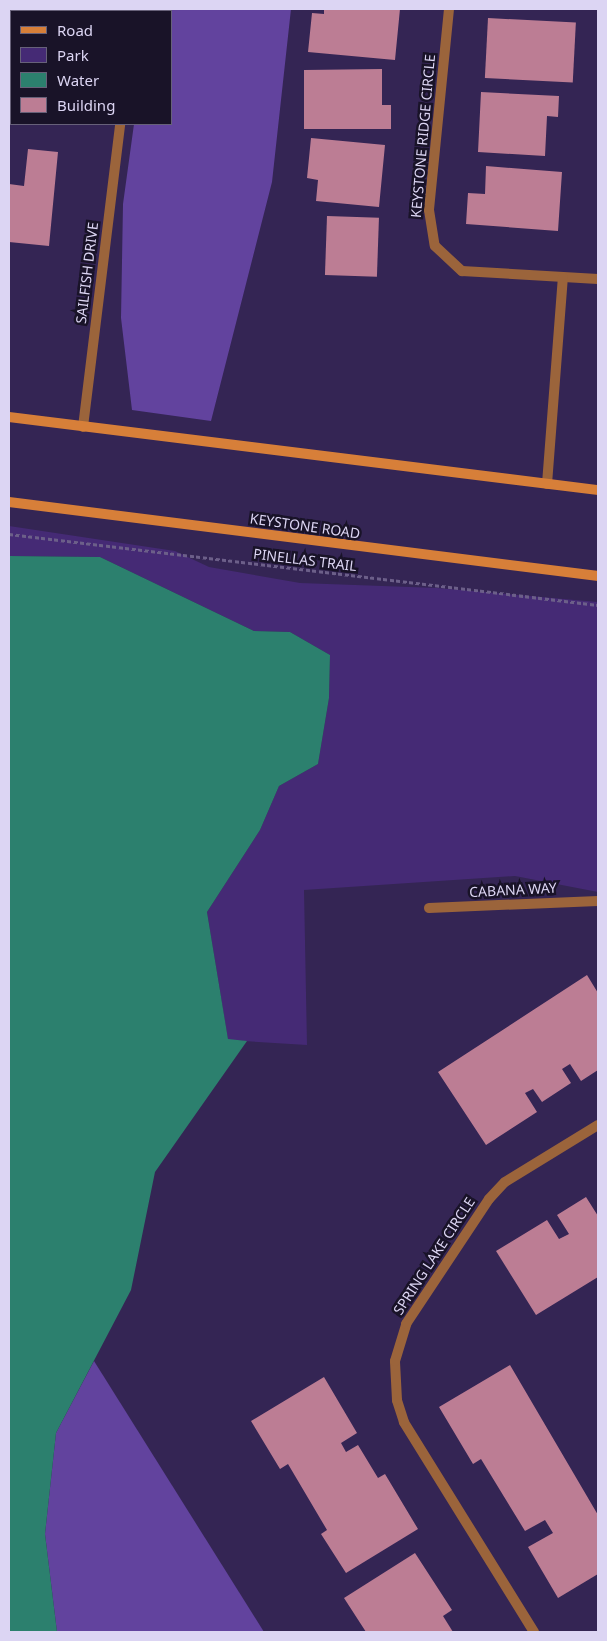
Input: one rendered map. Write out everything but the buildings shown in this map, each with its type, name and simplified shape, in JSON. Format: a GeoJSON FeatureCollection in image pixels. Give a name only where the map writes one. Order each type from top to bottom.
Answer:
{"type":"FeatureCollection","features":[{"type":"Feature","properties":{"kind":"main road"},"geometry":{"type":"LineString","coordinates":[[9,417],[598,490]]}},
{"type":"Feature","properties":{"kind":"main road","name":"KEYSTONE ROAD"},"geometry":{"type":"LineString","coordinates":[[9,502],[598,576]]}},
{"type":"Feature","properties":{"kind":"street","name":"KEYSTONE RIDGE CIRCLE"},"geometry":{"type":"LineString","coordinates":[[449,9],[429,210],[431,237],[445,259],[462,271],[598,279]]}},
{"type":"Feature","properties":{"kind":"street","name":"SAILFISH DRIVE"},"geometry":{"type":"LineString","coordinates":[[83,427],[120,125]]}},
{"type":"Feature","properties":{"kind":"street"},"geometry":{"type":"LineString","coordinates":[[547,484],[563,278]]}},
{"type":"Feature","properties":{"kind":"street","name":"CABANA WAY"},"geometry":{"type":"LineString","coordinates":[[429,908],[598,900]]}},
{"type":"Feature","properties":{"kind":"street","name":"SPRING LAKE CIRCLE"},"geometry":{"type":"LineString","coordinates":[[534,1632],[404,1422],[397,1400],[395,1361],[406,1324],[489,1198],[505,1182],[598,1126]]}},
{"type":"Feature","properties":{"kind":"path","name":"PINELLAS TRAIL"},"geometry":{"type":"LineString","coordinates":[[9,534],[598,605]]}},
{"type":"Feature","properties":{"kind":"green space"},"geometry":{"type":"Polygon","coordinates":[[[9,526],[175,551],[209,567],[300,583],[437,588],[598,602],[598,892],[515,876],[304,890],[307,1045],[228,1040],[207,912],[260,830],[279,786],[318,764],[329,698],[330,655],[290,632],[254,631],[100,557],[9,556],[9,526]]]}},
{"type":"Feature","properties":{"kind":"shaded area"},"geometry":{"type":"Polygon","coordinates":[[[150,9],[291,9],[272,182],[211,421],[132,410],[121,318],[123,204],[134,125],[172,125],[172,10],[150,9]]]}},
{"type":"Feature","properties":{"kind":"shaded area"},"geometry":{"type":"Polygon","coordinates":[[[94,1361],[264,1632],[57,1632],[45,1534],[56,1433],[94,1361]]]}},
{"type":"Feature","properties":{"kind":"water"},"geometry":{"type":"Polygon","coordinates":[[[9,556],[100,557],[254,631],[290,632],[330,655],[329,698],[318,764],[279,786],[260,830],[207,912],[228,1039],[247,1041],[155,1172],[131,1290],[56,1433],[45,1534],[57,1632],[9,1632],[9,556]]]}}]}
